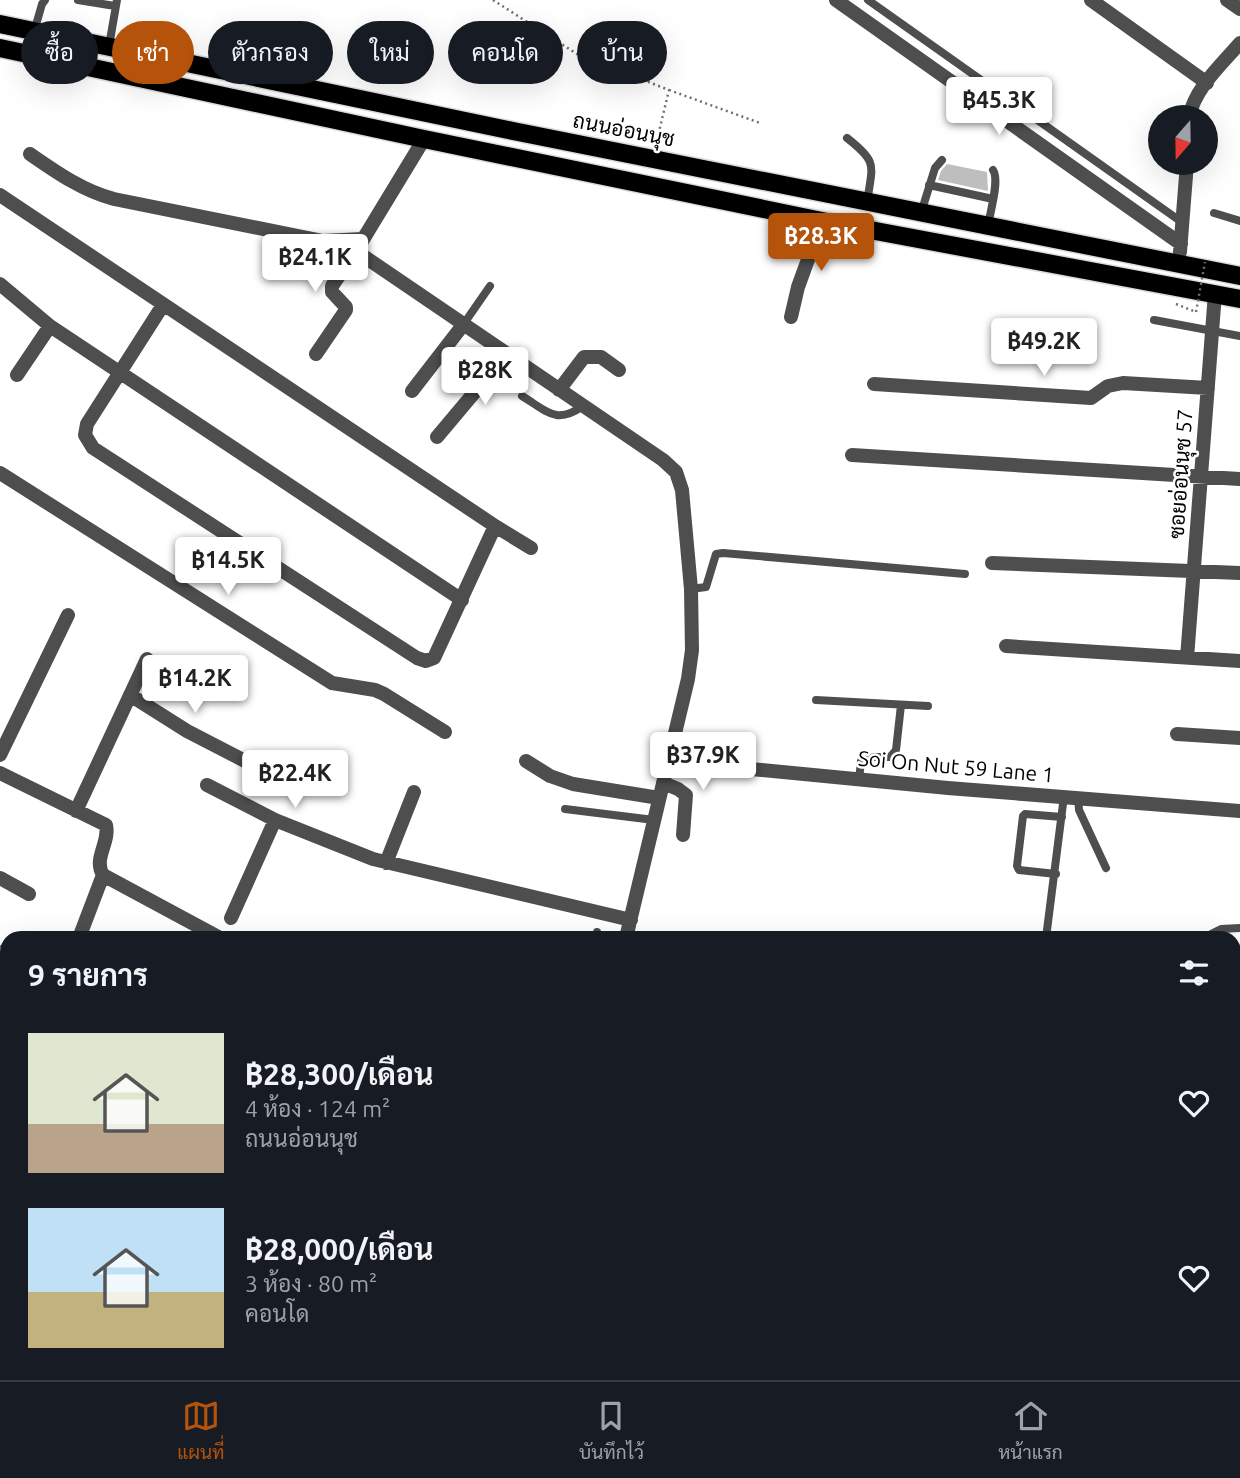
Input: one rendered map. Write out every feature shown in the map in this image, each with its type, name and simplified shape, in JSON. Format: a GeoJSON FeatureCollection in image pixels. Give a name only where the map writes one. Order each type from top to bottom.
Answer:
{"type":"FeatureCollection","features":[{"type":"Feature","properties":{"kind":"main road","name":"ถนนอ่อนนุช"},"geometry":{"type":"LineString","coordinates":[[0,24],[21,29]]}},
{"type":"Feature","properties":{"kind":"main road","name":"ถนนอ่อนนุช"},"geometry":{"type":"LineString","coordinates":[[98,44],[867,203],[1240,276]]}},
{"type":"Feature","properties":{"kind":"main road"},"geometry":{"type":"LineString","coordinates":[[0,48],[822,221],[1240,299]]}},
{"type":"Feature","properties":{"kind":"main road"},"geometry":{"type":"LineString","coordinates":[[507,156],[513,131]]}},
{"type":"Feature","properties":{"kind":"street"},"geometry":{"type":"LineString","coordinates":[[836,0],[1181,244]]}},
{"type":"Feature","properties":{"kind":"street"},"geometry":{"type":"LineString","coordinates":[[1091,0],[1207,83]]}},
{"type":"Feature","properties":{"kind":"street"},"geometry":{"type":"LineString","coordinates":[[1227,0],[1240,9]]}},
{"type":"Feature","properties":{"kind":"street"},"geometry":{"type":"LineString","coordinates":[[1192,105],[1240,43]]}},
{"type":"Feature","properties":{"kind":"street"},"geometry":{"type":"LineString","coordinates":[[316,354],[346,310],[332,292],[332,286],[424,139]]}},
{"type":"Feature","properties":{"kind":"street"},"geometry":{"type":"LineString","coordinates":[[30,154],[99,195],[323,241],[360,245],[463,325],[663,460],[676,472],[682,490],[691,589],[692,650],[688,679],[628,931]]}},
{"type":"Feature","properties":{"kind":"street"},"geometry":{"type":"LineString","coordinates":[[1179,264],[1186,175]]}},
{"type":"Feature","properties":{"kind":"street"},"geometry":{"type":"LineString","coordinates":[[0,195],[531,548]]}},
{"type":"Feature","properties":{"kind":"street"},"geometry":{"type":"LineString","coordinates":[[791,317],[822,221]]}},
{"type":"Feature","properties":{"kind":"street"},"geometry":{"type":"LineString","coordinates":[[0,284],[50,326],[462,600]]}},
{"type":"Feature","properties":{"kind":"street","name":"ซอยอ่อนนุช 57"},"geometry":{"type":"LineString","coordinates":[[1187,658],[1215,293]]}},
{"type":"Feature","properties":{"kind":"street"},"geometry":{"type":"LineString","coordinates":[[163,305],[87,424],[85,435],[93,447],[417,658],[426,661],[434,658],[495,526]]}},
{"type":"Feature","properties":{"kind":"street"},"geometry":{"type":"LineString","coordinates":[[412,391],[463,325]]}},
{"type":"Feature","properties":{"kind":"street"},"geometry":{"type":"LineString","coordinates":[[17,375],[50,326]]}},
{"type":"Feature","properties":{"kind":"street"},"geometry":{"type":"LineString","coordinates":[[437,436],[506,355]]}},
{"type":"Feature","properties":{"kind":"street"},"geometry":{"type":"LineString","coordinates":[[559,390],[584,357],[601,357],[619,370]]}},
{"type":"Feature","properties":{"kind":"street"},"geometry":{"type":"LineString","coordinates":[[874,384],[1091,398],[1115,384],[1208,388]]}},
{"type":"Feature","properties":{"kind":"street"},"geometry":{"type":"LineString","coordinates":[[852,455],[1240,479]]}},
{"type":"Feature","properties":{"kind":"street"},"geometry":{"type":"LineString","coordinates":[[0,473],[332,683],[375,690],[445,732]]}},
{"type":"Feature","properties":{"kind":"street"},"geometry":{"type":"LineString","coordinates":[[992,563],[1240,572]]}},
{"type":"Feature","properties":{"kind":"street"},"geometry":{"type":"LineString","coordinates":[[0,755],[68,615]]}},
{"type":"Feature","properties":{"kind":"street"},"geometry":{"type":"LineString","coordinates":[[1006,646],[1240,661]]}},
{"type":"Feature","properties":{"kind":"street"},"geometry":{"type":"LineString","coordinates":[[76,811],[147,659]]}},
{"type":"Feature","properties":{"kind":"street"},"geometry":{"type":"LineString","coordinates":[[130,695],[187,731],[245,761]]}},
{"type":"Feature","properties":{"kind":"street"},"geometry":{"type":"LineString","coordinates":[[1177,734],[1240,738]]}},
{"type":"Feature","properties":{"kind":"street"},"geometry":{"type":"LineString","coordinates":[[526,761],[550,776],[573,784],[659,798]]}},
{"type":"Feature","properties":{"kind":"street","name":"Soi On Nut 59 Lane 1"},"geometry":{"type":"LineString","coordinates":[[668,761],[859,780],[1240,811]]}},
{"type":"Feature","properties":{"kind":"street"},"geometry":{"type":"LineString","coordinates":[[0,773],[106,825],[108,829],[99,868],[103,875],[193,931]]}},
{"type":"Feature","properties":{"kind":"street"},"geometry":{"type":"LineString","coordinates":[[663,783],[686,794],[683,835]]}},
{"type":"Feature","properties":{"kind":"street"},"geometry":{"type":"LineString","coordinates":[[207,785],[275,820],[381,861],[631,919]]}},
{"type":"Feature","properties":{"kind":"street"},"geometry":{"type":"LineString","coordinates":[[381,861],[414,792]]}},
{"type":"Feature","properties":{"kind":"street"},"geometry":{"type":"LineString","coordinates":[[231,918],[275,820]]}},
{"type":"Feature","properties":{"kind":"street"},"geometry":{"type":"LineString","coordinates":[[82,931],[103,875]]}},
{"type":"Feature","properties":{"kind":"street"},"geometry":{"type":"LineString","coordinates":[[0,877],[29,894]]}},
{"type":"Feature","properties":{"kind":"lane"},"geometry":{"type":"LineString","coordinates":[[37,21],[45,0]]}},
{"type":"Feature","properties":{"kind":"lane"},"geometry":{"type":"LineString","coordinates":[[78,0],[116,3],[109,46]]}},
{"type":"Feature","properties":{"kind":"lane"},"geometry":{"type":"LineString","coordinates":[[868,0],[1182,223]]}},
{"type":"Feature","properties":{"kind":"lane"},"geometry":{"type":"LineString","coordinates":[[847,138],[867,153],[871,162],[867,203]]}},
{"type":"Feature","properties":{"kind":"lane"},"geometry":{"type":"LineString","coordinates":[[921,213],[935,168],[942,160]]}},
{"type":"Feature","properties":{"kind":"lane"},"geometry":{"type":"LineString","coordinates":[[988,226],[997,176],[993,170]]}},
{"type":"Feature","properties":{"kind":"lane"},"geometry":{"type":"LineString","coordinates":[[929,185],[993,198]]}},
{"type":"Feature","properties":{"kind":"lane"},"geometry":{"type":"LineString","coordinates":[[1214,213],[1240,221]]}},
{"type":"Feature","properties":{"kind":"lane"},"geometry":{"type":"LineString","coordinates":[[463,325],[490,286]]}},
{"type":"Feature","properties":{"kind":"lane"},"geometry":{"type":"LineString","coordinates":[[1154,320],[1240,336]]}},
{"type":"Feature","properties":{"kind":"lane"},"geometry":{"type":"LineString","coordinates":[[522,396],[562,417],[583,406]]}},
{"type":"Feature","properties":{"kind":"lane"},"geometry":{"type":"LineString","coordinates":[[691,589],[706,587],[716,555],[723,553],[965,574]]}},
{"type":"Feature","properties":{"kind":"lane"},"geometry":{"type":"LineString","coordinates":[[816,700],[928,706]]}},
{"type":"Feature","properties":{"kind":"lane"},"geometry":{"type":"LineString","coordinates":[[859,780],[861,761],[874,757],[890,757],[896,750],[901,705]]}},
{"type":"Feature","properties":{"kind":"lane"},"geometry":{"type":"LineString","coordinates":[[1047,931],[1062,817],[1071,796]]}},
{"type":"Feature","properties":{"kind":"lane"},"geometry":{"type":"LineString","coordinates":[[1071,796],[1106,868]]}},
{"type":"Feature","properties":{"kind":"lane"},"geometry":{"type":"LineString","coordinates":[[565,809],[654,820]]}},
{"type":"Feature","properties":{"kind":"lane"},"geometry":{"type":"LineString","coordinates":[[1056,874],[1019,870],[1017,866],[1023,816],[1062,817]]}},
{"type":"Feature","properties":{"kind":"lane"},"geometry":{"type":"LineString","coordinates":[[1217,931],[1240,928]]}},
{"type":"Feature","properties":{"kind":"path"},"geometry":{"type":"LineString","coordinates":[[493,0],[577,54],[760,123]]}},
{"type":"Feature","properties":{"kind":"path"},"geometry":{"type":"LineString","coordinates":[[653,158],[669,90]]}},
{"type":"Feature","properties":{"kind":"path"},"geometry":{"type":"LineString","coordinates":[[1171,301],[1196,312],[1205,262]]}},
{"type":"Feature","properties":{"kind":"building"},"geometry":{"type":"Polygon","coordinates":[[[947,164],[987,172],[988,191],[938,180],[947,164]]]}}]}
